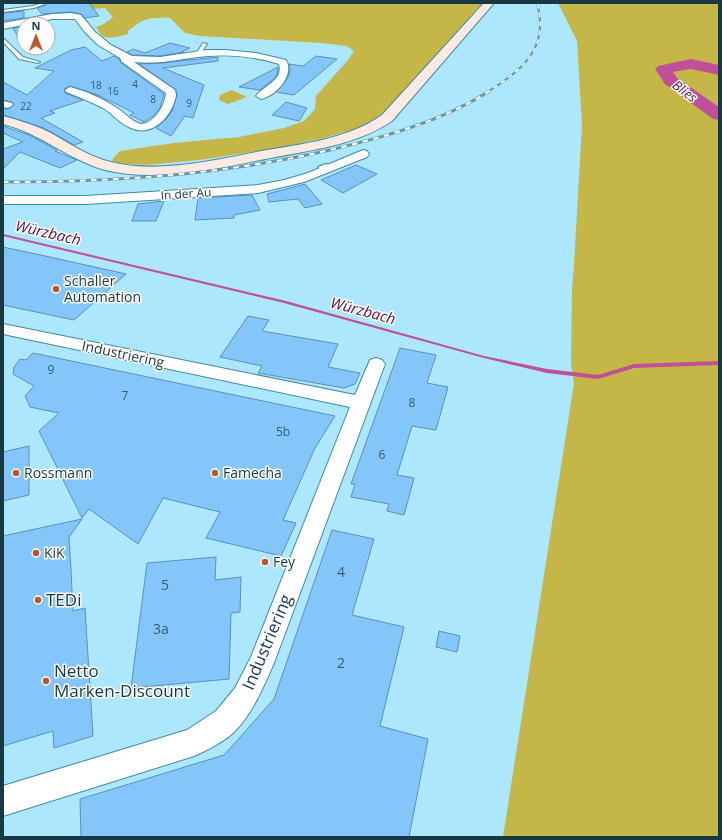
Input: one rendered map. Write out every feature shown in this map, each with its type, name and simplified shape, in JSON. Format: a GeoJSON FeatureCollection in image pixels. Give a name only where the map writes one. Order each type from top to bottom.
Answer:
{"type":"FeatureCollection","features":[{"type":"Feature","properties":{"kind":"main road"},"geometry":{"type":"LineString","coordinates":[[3,120],[33,130],[93,161],[109,167],[145,170],[234,160],[323,143],[363,131],[378,124],[395,111],[489,3]]}},
{"type":"Feature","properties":{"kind":"street"},"geometry":{"type":"LineString","coordinates":[[3,26],[44,18],[77,17],[94,37],[124,57],[125,60],[140,72],[171,92],[171,96],[158,121],[147,127],[136,127],[112,109],[70,90]]}},
{"type":"Feature","properties":{"kind":"street"},"geometry":{"type":"LineString","coordinates":[[124,57],[140,60],[158,60],[225,53],[271,58],[283,62],[284,68],[279,81],[261,96]]}},
{"type":"Feature","properties":{"kind":"street","name":"In der Au"},"geometry":{"type":"LineString","coordinates":[[3,200],[86,200],[282,186],[307,179],[326,167],[363,154]]}},
{"type":"Feature","properties":{"kind":"street","name":"Industriering"},"geometry":{"type":"LineString","coordinates":[[3,329],[361,403]]}},
{"type":"Feature","properties":{"kind":"street","name":"Industriering"},"geometry":{"type":"LineString","coordinates":[[3,801],[194,742],[226,721],[244,697],[261,663],[376,364]]}},
{"type":"Feature","properties":{"kind":"lane"},"geometry":{"type":"LineString","coordinates":[[3,11],[34,7],[43,4]]}},
{"type":"Feature","properties":{"kind":"lane"},"geometry":{"type":"LineString","coordinates":[[3,39],[21,58],[38,62]]}},
{"type":"Feature","properties":{"kind":"lane"},"geometry":{"type":"LineString","coordinates":[[197,55],[205,44]]}},
{"type":"Feature","properties":{"kind":"shaded area"},"geometry":{"type":"Polygon","coordinates":[[[87,3],[482,3],[391,107],[376,118],[356,129],[283,147],[200,160],[145,165],[112,163],[113,158],[120,151],[174,143],[239,137],[284,128],[304,121],[315,109],[316,96],[348,60],[354,51],[347,46],[321,43],[200,36],[185,33],[170,18],[148,19],[138,23],[128,31],[128,34],[115,37],[105,37],[102,36],[96,27],[104,24],[113,17],[105,8],[81,10],[87,3]]]}},
{"type":"Feature","properties":{"kind":"shaded area"},"geometry":{"type":"Polygon","coordinates":[[[558,3],[719,3],[719,837],[503,837],[574,383],[571,364],[572,288],[582,125],[577,41],[558,3]]]}},
{"type":"Feature","properties":{"kind":"shaded area"},"geometry":{"type":"Polygon","coordinates":[[[232,90],[247,97],[228,104],[219,100],[220,95],[232,90]]]}},
{"type":"Feature","properties":{"kind":"building"},"geometry":{"type":"Polygon","coordinates":[[[46,3],[89,3],[99,16],[85,18],[81,14],[71,12],[42,14],[37,8],[46,5],[46,3]]]}},
{"type":"Feature","properties":{"kind":"building"},"geometry":{"type":"Polygon","coordinates":[[[24,11],[24,16],[16,16],[16,19],[3,21],[3,13],[24,11]]]}},
{"type":"Feature","properties":{"kind":"building"},"geometry":{"type":"Polygon","coordinates":[[[170,43],[190,48],[181,52],[184,52],[160,56],[132,55],[127,52],[133,49],[145,53],[170,43]]]}},
{"type":"Feature","properties":{"kind":"building"},"geometry":{"type":"Polygon","coordinates":[[[85,47],[102,61],[114,56],[119,59],[121,63],[164,94],[160,108],[153,116],[144,122],[130,115],[134,113],[98,95],[70,86],[64,89],[65,93],[83,100],[50,111],[55,113],[41,118],[83,142],[74,145],[44,128],[3,115],[3,109],[9,109],[14,105],[12,102],[3,100],[3,82],[27,95],[54,71],[35,68],[71,50],[85,47]]]}},
{"type":"Feature","properties":{"kind":"building"},"geometry":{"type":"Polygon","coordinates":[[[316,56],[337,59],[294,95],[276,92],[287,79],[290,72],[289,64],[303,66],[316,56]]]}},
{"type":"Feature","properties":{"kind":"building"},"geometry":{"type":"Polygon","coordinates":[[[218,57],[218,61],[163,68],[204,85],[193,118],[185,116],[171,136],[156,128],[172,111],[177,95],[176,90],[139,64],[218,57]]]}},
{"type":"Feature","properties":{"kind":"building"},"geometry":{"type":"Polygon","coordinates":[[[278,67],[275,78],[260,90],[239,87],[278,67]]]}},
{"type":"Feature","properties":{"kind":"building"},"geometry":{"type":"Polygon","coordinates":[[[286,102],[307,108],[299,121],[272,115],[286,102]]]}},
{"type":"Feature","properties":{"kind":"building"},"geometry":{"type":"Polygon","coordinates":[[[3,126],[29,135],[57,150],[55,151],[77,160],[60,168],[20,152],[3,169],[3,149],[23,142],[3,133],[3,126]]]}},
{"type":"Feature","properties":{"kind":"building"},"geometry":{"type":"Polygon","coordinates":[[[356,165],[377,174],[343,193],[321,180],[356,165]]]}},
{"type":"Feature","properties":{"kind":"building"},"geometry":{"type":"Polygon","coordinates":[[[305,184],[322,204],[305,208],[298,199],[269,202],[267,194],[305,184]]]}},
{"type":"Feature","properties":{"kind":"building"},"geometry":{"type":"Polygon","coordinates":[[[252,195],[260,210],[234,215],[234,218],[195,220],[198,198],[252,195]]]}},
{"type":"Feature","properties":{"kind":"building"},"geometry":{"type":"Polygon","coordinates":[[[164,201],[156,221],[132,221],[138,204],[164,201]]]}},
{"type":"Feature","properties":{"kind":"building","name":"Schaller Automation"},"geometry":{"type":"Polygon","coordinates":[[[3,247],[126,274],[74,320],[3,305],[3,247]]]}},
{"type":"Feature","properties":{"kind":"building"},"geometry":{"type":"Polygon","coordinates":[[[248,316],[269,320],[262,331],[338,344],[328,367],[360,373],[355,384],[344,388],[258,373],[262,366],[220,357],[248,316]]]}},
{"type":"Feature","properties":{"kind":"building"},"geometry":{"type":"Polygon","coordinates":[[[400,348],[436,355],[427,383],[448,387],[436,430],[412,426],[397,475],[414,478],[404,515],[387,511],[389,504],[351,497],[355,484],[351,484],[400,348]]]}},
{"type":"Feature","properties":{"kind":"building"},"geometry":{"type":"Polygon","coordinates":[[[33,353],[335,416],[315,448],[283,520],[296,523],[281,556],[206,538],[220,512],[163,498],[138,544],[89,509],[82,518],[39,431],[59,413],[30,407],[25,396],[34,386],[13,374],[14,367],[20,359],[26,360],[33,353]]]}},
{"type":"Feature","properties":{"kind":"building","name":"Rossmann"},"geometry":{"type":"Polygon","coordinates":[[[29,446],[29,495],[3,501],[3,452],[29,446]]]}},
{"type":"Feature","properties":{"kind":"building","name":"Netto Marken-Discount"},"geometry":{"type":"Polygon","coordinates":[[[82,519],[69,537],[73,611],[85,608],[93,736],[54,748],[53,731],[3,746],[3,536],[82,519]]]}},
{"type":"Feature","properties":{"kind":"building"},"geometry":{"type":"Polygon","coordinates":[[[332,530],[374,539],[352,615],[404,627],[380,726],[428,739],[409,837],[81,837],[80,799],[224,755],[274,699],[332,530]]]}},
{"type":"Feature","properties":{"kind":"building"},"geometry":{"type":"Polygon","coordinates":[[[216,557],[215,580],[241,577],[240,612],[231,613],[229,679],[131,688],[147,563],[216,557]]]}},
{"type":"Feature","properties":{"kind":"building"},"geometry":{"type":"Polygon","coordinates":[[[439,631],[460,636],[457,652],[436,647],[439,631]]]}},
{"type":"Feature","properties":{"kind":"waterway","name":"Blies"},"geometry":{"type":"LineString","coordinates":[[719,70],[691,64],[663,69],[671,81],[719,115]]}},
{"type":"Feature","properties":{"kind":"waterway","name":"Würzbach"},"geometry":{"type":"LineString","coordinates":[[3,235],[285,302],[484,357],[547,371],[598,377],[634,366],[719,363]]}},
{"type":"Feature","properties":{"kind":"railway"},"geometry":{"type":"LineString","coordinates":[[486,93],[511,76],[530,57],[536,46],[540,33],[540,19],[537,3]]}},
{"type":"Feature","properties":{"kind":"railway"},"geometry":{"type":"LineString","coordinates":[[3,182],[85,181],[167,175],[249,166],[289,159],[391,134],[451,112],[488,92]]}},
{"type":"Feature","properties":{"kind":"place","name":"Schaller Automation"},"geometry":{"type":"Point","coordinates":[56,289]}},
{"type":"Feature","properties":{"kind":"place","name":"Rossmann"},"geometry":{"type":"Point","coordinates":[16,473]}},
{"type":"Feature","properties":{"kind":"place","name":"Famecha"},"geometry":{"type":"Point","coordinates":[215,473]}},
{"type":"Feature","properties":{"kind":"place","name":"KiK"},"geometry":{"type":"Point","coordinates":[36,553]}},
{"type":"Feature","properties":{"kind":"place","name":"Fey"},"geometry":{"type":"Point","coordinates":[265,562]}},
{"type":"Feature","properties":{"kind":"place","name":"TEDi"},"geometry":{"type":"Point","coordinates":[38,600]}},
{"type":"Feature","properties":{"kind":"place","name":"Netto Marken-Discount"},"geometry":{"type":"Point","coordinates":[46,681]}}]}
